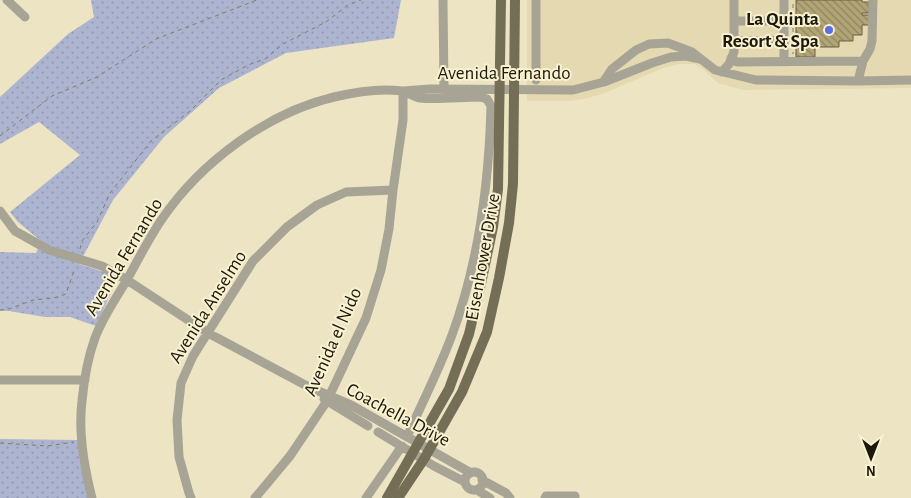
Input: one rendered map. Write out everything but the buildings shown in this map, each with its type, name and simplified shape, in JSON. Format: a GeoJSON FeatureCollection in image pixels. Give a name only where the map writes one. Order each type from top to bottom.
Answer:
{"type":"FeatureCollection","features":[{"type":"Feature","properties":{"kind":"main road","name":"Eisenhower Drive"},"geometry":{"type":"LineString","coordinates":[[387,498],[449,389],[469,334],[494,227],[498,189],[501,0]]}},
{"type":"Feature","properties":{"kind":"main road","name":"Eisenhower Drive"},"geometry":{"type":"LineString","coordinates":[[398,498],[424,459],[462,392],[487,332],[509,223],[513,184],[516,0]]}},
{"type":"Feature","properties":{"kind":"street"},"geometry":{"type":"LineString","coordinates":[[7,0],[25,17]]}},
{"type":"Feature","properties":{"kind":"street"},"geometry":{"type":"LineString","coordinates":[[443,0],[444,89]]}},
{"type":"Feature","properties":{"kind":"street"},"geometry":{"type":"LineString","coordinates":[[536,0],[536,80]]}},
{"type":"Feature","properties":{"kind":"street"},"geometry":{"type":"LineString","coordinates":[[722,72],[734,52],[734,0]]}},
{"type":"Feature","properties":{"kind":"street"},"geometry":{"type":"LineString","coordinates":[[784,0],[788,22],[784,40],[789,62]]}},
{"type":"Feature","properties":{"kind":"street"},"geometry":{"type":"LineString","coordinates":[[858,81],[863,61],[872,41],[873,0]]}},
{"type":"Feature","properties":{"kind":"street"},"geometry":{"type":"LineString","coordinates":[[734,21],[788,22]]}},
{"type":"Feature","properties":{"kind":"street"},"geometry":{"type":"LineString","coordinates":[[734,41],[784,40]]}},
{"type":"Feature","properties":{"kind":"street","name":"Avenida Fernando"},"geometry":{"type":"LineString","coordinates":[[604,82],[612,69],[636,50],[646,46],[668,44],[692,52],[715,70],[756,80],[911,80]]}},
{"type":"Feature","properties":{"kind":"street"},"geometry":{"type":"LineString","coordinates":[[646,46],[652,63]]}},
{"type":"Feature","properties":{"kind":"street","name":"Avenida Fernando"},"geometry":{"type":"LineString","coordinates":[[92,498],[85,471],[81,428],[85,380],[95,338],[118,293],[163,218],[188,186],[211,163],[241,140],[267,124],[296,110],[334,97],[369,91],[444,89],[573,90],[604,82],[671,57],[686,56],[700,59]]}},
{"type":"Feature","properties":{"kind":"street"},"geometry":{"type":"LineString","coordinates":[[731,58],[737,62],[863,61]]}},
{"type":"Feature","properties":{"kind":"street","name":"Avenida Fernando"},"geometry":{"type":"LineString","coordinates":[[404,91],[418,98],[480,97],[487,99],[491,106]]}},
{"type":"Feature","properties":{"kind":"street","name":"Avenida el Nido"},"geometry":{"type":"LineString","coordinates":[[255,498],[290,456],[328,398],[366,318],[381,270],[389,229],[404,120],[404,91]]}},
{"type":"Feature","properties":{"kind":"street","name":"Eisenhower Drive"},"geometry":{"type":"LineString","coordinates":[[407,437],[452,335],[468,281],[480,229],[487,177],[491,106]]}},
{"type":"Feature","properties":{"kind":"street","name":"Avenida Anselmo"},"geometry":{"type":"LineString","coordinates":[[191,498],[178,457],[177,420],[181,383],[193,356],[253,261],[286,227],[317,205],[346,192],[393,190]]}},
{"type":"Feature","properties":{"kind":"street","name":"Coachella Drive"},"geometry":{"type":"LineString","coordinates":[[0,211],[15,231],[49,250],[102,266],[127,280],[208,333],[328,398],[368,426]]}},
{"type":"Feature","properties":{"kind":"street"},"geometry":{"type":"LineString","coordinates":[[0,380],[85,380]]}},
{"type":"Feature","properties":{"kind":"street","name":"Coachella Drive"},"geometry":{"type":"LineString","coordinates":[[328,398],[363,412],[471,473],[478,474],[482,480],[506,493],[510,498]]}},
{"type":"Feature","properties":{"kind":"street"},"geometry":{"type":"LineString","coordinates":[[358,420],[363,412]]}},
{"type":"Feature","properties":{"kind":"street","name":"Coachella Drive"},"geometry":{"type":"LineString","coordinates":[[378,432],[490,498]]}},
{"type":"Feature","properties":{"kind":"street"},"geometry":{"type":"LineString","coordinates":[[366,498],[402,446]]}},
{"type":"Feature","properties":{"kind":"street"},"geometry":{"type":"LineString","coordinates":[[470,487],[466,478],[471,473]]}},
{"type":"Feature","properties":{"kind":"street"},"geometry":{"type":"LineString","coordinates":[[470,487],[481,487],[482,480]]}},
{"type":"Feature","properties":{"kind":"street"},"geometry":{"type":"LineString","coordinates":[[463,498],[470,487]]}},
{"type":"Feature","properties":{"kind":"street"},"geometry":{"type":"LineString","coordinates":[[545,498],[546,496],[575,496],[575,498]]}},
{"type":"Feature","properties":{"kind":"path"},"geometry":{"type":"LineString","coordinates":[[0,136],[52,96],[97,76],[156,39],[257,0]]}},
{"type":"Feature","properties":{"kind":"path"},"geometry":{"type":"LineString","coordinates":[[0,310],[9,309],[33,300],[54,298],[66,294],[82,241],[97,222],[110,193],[151,141],[189,112],[221,80],[248,65],[265,59],[283,44],[326,22],[348,5],[361,0]]}},
{"type":"Feature","properties":{"kind":"path"},"geometry":{"type":"LineString","coordinates":[[793,0],[793,16]]}},
{"type":"Feature","properties":{"kind":"path"},"geometry":{"type":"LineString","coordinates":[[788,22],[789,62]]}},
{"type":"Feature","properties":{"kind":"path"},"geometry":{"type":"LineString","coordinates":[[0,443],[47,446],[78,441]]}},
{"type":"Feature","properties":{"kind":"shaded area"},"geometry":{"type":"Polygon","coordinates":[[[91,0],[401,0],[394,38],[286,53],[219,88],[164,137],[113,200],[79,264],[111,274],[116,282],[96,326],[70,317],[45,317],[0,311],[0,252],[36,253],[41,241],[18,222],[10,212],[80,155],[39,122],[0,144],[0,97],[68,34],[94,17],[91,0]]]}},
{"type":"Feature","properties":{"kind":"shaded area","name":"La Quinta Resort & Spa"},"geometry":{"type":"Polygon","coordinates":[[[527,0],[911,0],[911,88],[744,90],[718,83],[695,64],[679,64],[663,68],[602,94],[583,99],[527,101],[527,0]]]}},
{"type":"Feature","properties":{"kind":"shaded area"},"geometry":{"type":"Polygon","coordinates":[[[0,439],[78,440],[80,463],[88,498],[0,498],[0,439]]]}},
{"type":"Feature","properties":{"kind":"place","name":"La Quinta Resort & Spa"},"geometry":{"type":"Point","coordinates":[829,30]}}]}
